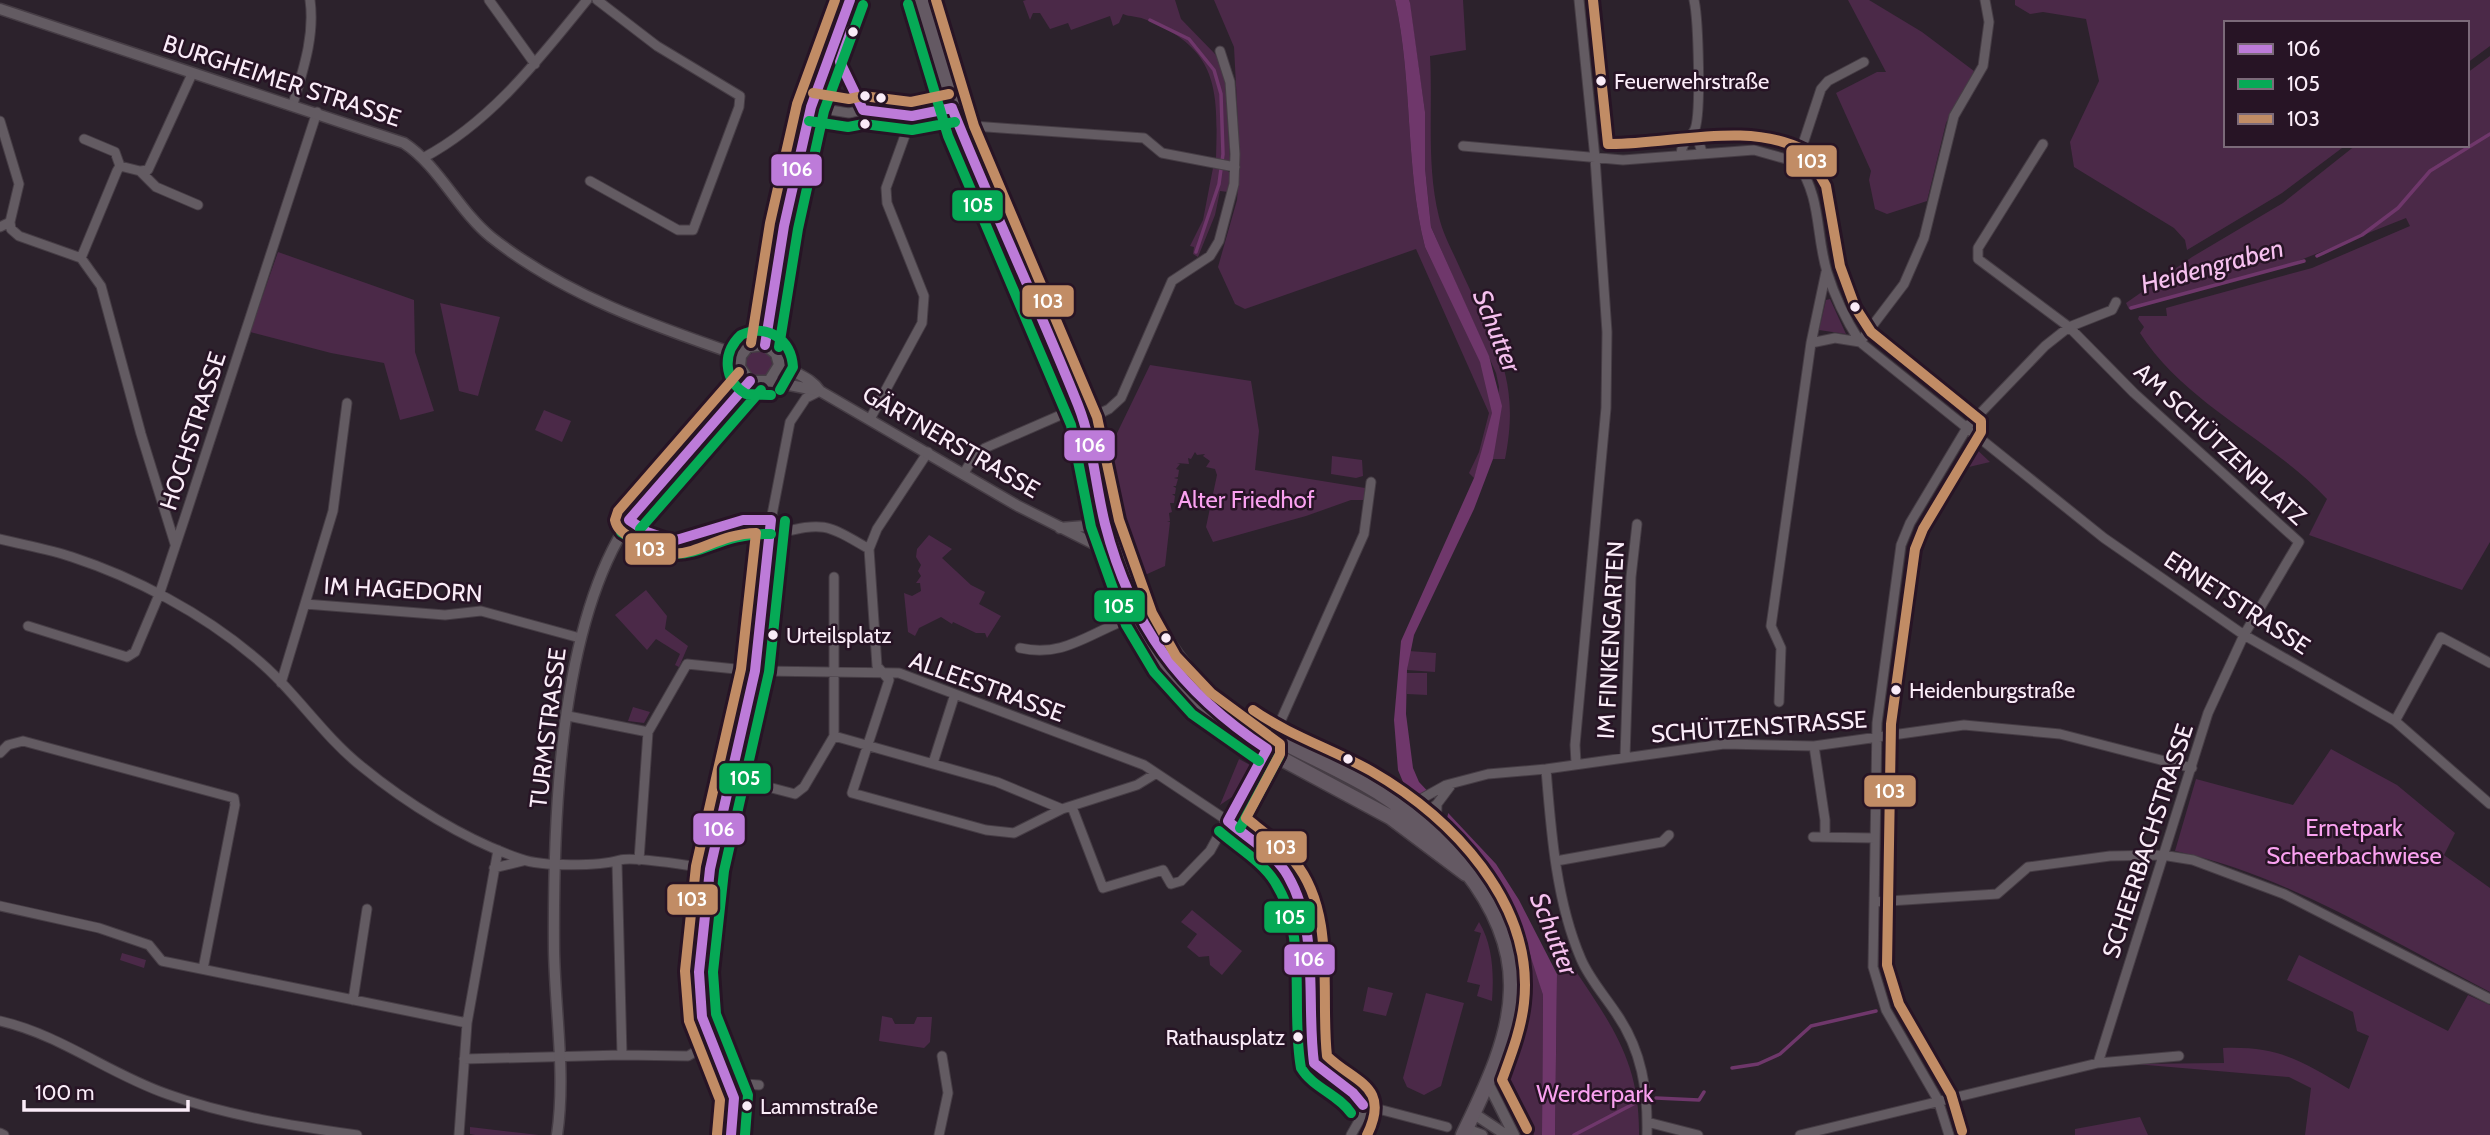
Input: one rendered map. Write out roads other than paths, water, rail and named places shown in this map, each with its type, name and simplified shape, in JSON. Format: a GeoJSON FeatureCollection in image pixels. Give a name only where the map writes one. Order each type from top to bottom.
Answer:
{"type":"FeatureCollection","features":[{"type":"Feature","properties":{"kind":"main road"},"geometry":{"type":"LineString","coordinates":[[921,0],[952,108],[1081,414],[1114,554],[1139,619],[1166,664],[1202,704],[1390,817],[1466,874]]}},
{"type":"Feature","properties":{"kind":"main road"},"geometry":{"type":"LineString","coordinates":[[1109,527],[1173,652],[1210,693],[1269,744],[1361,782],[1403,809],[1436,836],[1492,913],[1509,959],[1511,991],[1505,1030],[1465,1132]]}},
{"type":"Feature","properties":{"kind":"street"},"geometry":{"type":"LineString","coordinates":[[293,104],[307,57],[312,14],[310,0]]}},
{"type":"Feature","properties":{"kind":"street"},"geometry":{"type":"LineString","coordinates":[[489,0],[535,64]]}},
{"type":"Feature","properties":{"kind":"street"},"geometry":{"type":"LineString","coordinates":[[423,158],[440,149],[491,109],[535,64],[587,0]]}},
{"type":"Feature","properties":{"kind":"street"},"geometry":{"type":"LineString","coordinates":[[590,181],[678,230],[693,230],[740,101],[740,96],[657,46],[597,0]]}},
{"type":"Feature","properties":{"kind":"street"},"geometry":{"type":"LineString","coordinates":[[765,345],[784,226],[811,107],[850,0]]}},
{"type":"Feature","properties":{"kind":"street"},"geometry":{"type":"LineString","coordinates":[[1576,763],[1575,745],[1606,408],[1606,332],[1595,158],[1579,0]]}},
{"type":"Feature","properties":{"kind":"street"},"geometry":{"type":"LineString","coordinates":[[1695,0],[1698,100],[1695,131],[1702,144],[1702,152]]}},
{"type":"Feature","properties":{"kind":"street"},"geometry":{"type":"LineString","coordinates":[[1860,342],[1904,284],[1924,238],[1954,116],[1983,66],[1989,22],[1985,0]]}},
{"type":"Feature","properties":{"kind":"street","name":"BURGHEIMER STRASSE"},"geometry":{"type":"LineString","coordinates":[[0,9],[404,143],[423,158],[465,212],[490,236],[534,267],[622,313],[741,356]]}},
{"type":"Feature","properties":{"kind":"street"},"geometry":{"type":"LineString","coordinates":[[964,473],[973,458],[985,448],[1081,414],[1109,409],[1121,397],[1172,281],[1210,256],[1219,241],[1234,184],[1230,166],[1230,82],[1220,51]]}},
{"type":"Feature","properties":{"kind":"street"},"geometry":{"type":"LineString","coordinates":[[1797,162],[1821,89],[1828,81],[1864,62]]}},
{"type":"Feature","properties":{"kind":"street"},"geometry":{"type":"LineString","coordinates":[[140,172],[148,170],[153,163],[192,74]]}},
{"type":"Feature","properties":{"kind":"street"},"geometry":{"type":"LineString","coordinates":[[811,107],[849,113],[863,110],[912,116],[952,108]]}},
{"type":"Feature","properties":{"kind":"street","name":"HOCHSTRASSE"},"geometry":{"type":"LineString","coordinates":[[28,626],[127,657],[133,656],[159,595],[317,112]]}},
{"type":"Feature","properties":{"kind":"street"},"geometry":{"type":"LineString","coordinates":[[870,419],[922,323],[925,308],[923,296],[887,203],[887,188],[912,116]]}},
{"type":"Feature","properties":{"kind":"street"},"geometry":{"type":"LineString","coordinates":[[0,121],[19,184],[10,222],[11,229],[19,236],[81,258],[101,286],[141,434],[175,544]]}},
{"type":"Feature","properties":{"kind":"street"},"geometry":{"type":"LineString","coordinates":[[961,131],[973,126],[1144,138],[1163,153],[1230,166]]}},
{"type":"Feature","properties":{"kind":"street"},"geometry":{"type":"LineString","coordinates":[[1681,154],[1685,140],[1695,131]]}},
{"type":"Feature","properties":{"kind":"street"},"geometry":{"type":"LineString","coordinates":[[84,139],[114,152],[121,166],[140,172],[156,187],[198,205]]}},
{"type":"Feature","properties":{"kind":"street"},"geometry":{"type":"LineString","coordinates":[[2043,144],[1978,248],[1978,259],[2069,327]]}},
{"type":"Feature","properties":{"kind":"street"},"geometry":{"type":"LineString","coordinates":[[1463,146],[1623,160],[1754,150],[1797,162],[1813,191],[1826,270],[1842,313],[1860,342]]}},
{"type":"Feature","properties":{"kind":"street"},"geometry":{"type":"LineString","coordinates":[[81,258],[121,166]]}},
{"type":"Feature","properties":{"kind":"street"},"geometry":{"type":"LineString","coordinates":[[0,227],[10,222]]}},
{"type":"Feature","properties":{"kind":"street"},"geometry":{"type":"LineString","coordinates":[[1779,702],[1781,648],[1771,626],[1811,343],[1826,270]]}},
{"type":"Feature","properties":{"kind":"street"},"geometry":{"type":"LineString","coordinates":[[1949,1135],[1938,1100],[1886,1010],[1873,967],[1877,723],[1901,545],[1910,523],[1968,426],[2046,346],[2069,327],[2114,306]]}},
{"type":"Feature","properties":{"kind":"street","name":"AM SCHÜTZENPLATZ"},"geometry":{"type":"LineString","coordinates":[[2069,327],[2134,393],[2299,542],[2244,635]]}},
{"type":"Feature","properties":{"kind":"street"},"geometry":{"type":"LineString","coordinates":[[1811,343],[1835,338],[1860,342]]}},
{"type":"Feature","properties":{"kind":"street","name":"ERNETSTRASSE"},"geometry":{"type":"LineString","coordinates":[[1860,342],[2104,537],[2244,635],[2395,721],[2490,804]]}},
{"type":"Feature","properties":{"kind":"street"},"geometry":{"type":"LineString","coordinates":[[765,345],[774,350],[778,359],[777,372],[769,381],[750,381],[740,367],[741,356],[748,347],[765,345]]}},
{"type":"Feature","properties":{"kind":"street","name":"GÄRTNERSTRASSE"},"geometry":{"type":"LineString","coordinates":[[778,359],[783,366],[814,382],[820,391]]}},
{"type":"Feature","properties":{"kind":"street","name":"TURMSTRASSE"},"geometry":{"type":"LineString","coordinates":[[557,1135],[560,1112],[560,1057],[555,982],[555,863],[568,716],[580,638],[591,597],[629,520],[750,381]]}},
{"type":"Feature","properties":{"kind":"street","name":"GÄRTNERSTRASSE"},"geometry":{"type":"LineString","coordinates":[[769,381],[820,391],[1060,528],[1114,554]]}},
{"type":"Feature","properties":{"kind":"street"},"geometry":{"type":"LineString","coordinates":[[731,1135],[734,1105],[732,1089],[710,1043],[702,1017],[699,972],[710,865],[755,671],[771,520],[790,422],[806,398],[820,391]]}},
{"type":"Feature","properties":{"kind":"street"},"geometry":{"type":"LineString","coordinates":[[281,683],[333,511],[347,403]]}},
{"type":"Feature","properties":{"kind":"street"},"geometry":{"type":"LineString","coordinates":[[928,452],[877,529],[869,549],[877,666],[889,680],[852,793],[986,830],[1014,833],[1062,809],[1137,785],[1156,774]]}},
{"type":"Feature","properties":{"kind":"street"},"geometry":{"type":"LineString","coordinates":[[1072,807],[1102,888],[1163,870],[1171,884],[1181,881],[1210,851],[1269,744],[1364,534],[1371,482]]}},
{"type":"Feature","properties":{"kind":"street"},"geometry":{"type":"LineString","coordinates":[[629,520],[658,539],[672,542],[695,539],[740,520],[771,520]]}},
{"type":"Feature","properties":{"kind":"street","name":"IM FINKENGARTEN"},"geometry":{"type":"LineString","coordinates":[[1625,757],[1631,577],[1637,524]]}},
{"type":"Feature","properties":{"kind":"street"},"geometry":{"type":"LineString","coordinates":[[770,535],[810,526],[831,526],[869,549]]}},
{"type":"Feature","properties":{"kind":"street"},"geometry":{"type":"LineString","coordinates":[[1060,528],[1109,527]]}},
{"type":"Feature","properties":{"kind":"street"},"geometry":{"type":"LineString","coordinates":[[1089,540],[1109,527]]}},
{"type":"Feature","properties":{"kind":"street"},"geometry":{"type":"LineString","coordinates":[[0,539],[72,557],[159,595],[254,657],[360,765],[443,821],[524,861]]}},
{"type":"Feature","properties":{"kind":"street"},"geometry":{"type":"LineString","coordinates":[[730,777],[795,794],[804,787],[834,736],[834,577]]}},
{"type":"Feature","properties":{"kind":"street","name":"IM HAGEDORN"},"geometry":{"type":"LineString","coordinates":[[305,604],[445,615],[481,611],[580,638]]}},
{"type":"Feature","properties":{"kind":"street"},"geometry":{"type":"LineString","coordinates":[[1020,648],[1048,652],[1068,646],[1118,623]]}},
{"type":"Feature","properties":{"kind":"street","name":"SCHEERBACHSTRASSE"},"geometry":{"type":"LineString","coordinates":[[2098,1063],[2208,713],[2244,635]]}},
{"type":"Feature","properties":{"kind":"street"},"geometry":{"type":"LineString","coordinates":[[2395,721],[2441,637],[2490,663]]}},
{"type":"Feature","properties":{"kind":"street","name":"ALLEESTRASSE"},"geometry":{"type":"LineString","coordinates":[[648,732],[687,664],[755,671],[881,671],[899,673],[1144,765],[1228,821],[1287,875],[1303,914],[1314,1063],[1329,1077],[1356,1092],[1363,1105]]}},
{"type":"Feature","properties":{"kind":"street"},"geometry":{"type":"LineString","coordinates":[[933,764],[955,694]]}},
{"type":"Feature","properties":{"kind":"street"},"geometry":{"type":"LineString","coordinates":[[568,716],[648,732],[639,860]]}},
{"type":"Feature","properties":{"kind":"street","name":"SCHÜTZENSTRASSE"},"geometry":{"type":"LineString","coordinates":[[1403,809],[1452,784],[1488,774],[1546,769],[1724,744],[1814,746],[1935,727],[1992,726],[2079,738],[2192,768]]}},
{"type":"Feature","properties":{"kind":"street"},"geometry":{"type":"LineString","coordinates":[[834,736],[997,782],[1062,809]]}},
{"type":"Feature","properties":{"kind":"street"},"geometry":{"type":"LineString","coordinates":[[0,753],[8,746],[23,741],[234,798],[235,805],[203,969]]}},
{"type":"Feature","properties":{"kind":"street"},"geometry":{"type":"LineString","coordinates":[[1814,746],[1825,837]]}},
{"type":"Feature","properties":{"kind":"street"},"geometry":{"type":"LineString","coordinates":[[1546,769],[1556,861],[1570,930],[1582,961],[1630,1034],[1645,1082],[1647,1135]]}},
{"type":"Feature","properties":{"kind":"street"},"geometry":{"type":"LineString","coordinates":[[1403,827],[1418,821],[1437,804],[1452,784]]}},
{"type":"Feature","properties":{"kind":"street"},"geometry":{"type":"LineString","coordinates":[[1436,836],[1437,804]]}},
{"type":"Feature","properties":{"kind":"street"},"geometry":{"type":"LineString","coordinates":[[1556,861],[1662,842],[1669,835]]}},
{"type":"Feature","properties":{"kind":"street"},"geometry":{"type":"LineString","coordinates":[[1813,837],[1875,838]]}},
{"type":"Feature","properties":{"kind":"street"},"geometry":{"type":"LineString","coordinates":[[458,1135],[467,1023],[498,850]]}},
{"type":"Feature","properties":{"kind":"street"},"geometry":{"type":"LineString","coordinates":[[1874,902],[1997,894],[2028,867],[2110,856],[2162,855],[2193,860],[2284,894],[2490,999]]}},
{"type":"Feature","properties":{"kind":"street"},"geometry":{"type":"LineString","coordinates":[[494,868],[524,861],[617,863],[621,860],[639,860],[710,865]]}},
{"type":"Feature","properties":{"kind":"street"},"geometry":{"type":"LineString","coordinates":[[617,863],[622,1055]]}},
{"type":"Feature","properties":{"kind":"street"},"geometry":{"type":"LineString","coordinates":[[0,906],[99,928],[149,945],[162,961],[467,1023]]}},
{"type":"Feature","properties":{"kind":"street"},"geometry":{"type":"LineString","coordinates":[[353,1000],[367,909]]}},
{"type":"Feature","properties":{"kind":"street"},"geometry":{"type":"LineString","coordinates":[[0,1021],[23,1026],[66,1044],[166,1094],[264,1119],[357,1135]]}},
{"type":"Feature","properties":{"kind":"street"},"geometry":{"type":"LineString","coordinates":[[464,1059],[688,1056],[710,1043]]}},
{"type":"Feature","properties":{"kind":"street"},"geometry":{"type":"LineString","coordinates":[[939,1135],[948,1093],[942,1056]]}},
{"type":"Feature","properties":{"kind":"street"},"geometry":{"type":"LineString","coordinates":[[1800,1135],[2098,1063],[2179,1056]]}},
{"type":"Feature","properties":{"kind":"street"},"geometry":{"type":"LineString","coordinates":[[1487,1081],[1514,1135]]}},
{"type":"Feature","properties":{"kind":"street"},"geometry":{"type":"LineString","coordinates":[[732,1089],[745,1084],[759,1085]]}},
{"type":"Feature","properties":{"kind":"street"},"geometry":{"type":"LineString","coordinates":[[1351,1135],[1363,1114],[1363,1105],[1447,1127]]}},
{"type":"Feature","properties":{"kind":"street"},"geometry":{"type":"LineString","coordinates":[[1473,1113],[1506,1135]]}},
{"type":"Feature","properties":{"kind":"street"},"geometry":{"type":"LineString","coordinates":[[1647,1122],[1698,1135]]}},
{"type":"Feature","properties":{"kind":"street"},"geometry":{"type":"LineString","coordinates":[[1465,1132],[1482,1135]]}},
{"type":"Feature","properties":{"kind":"waterway"},"geometry":{"type":"LineString","coordinates":[[1150,20],[1189,39],[1214,70],[1221,94],[1223,154],[1219,184],[1196,252]]}},
{"type":"Feature","properties":{"kind":"waterway","name":"Heidengraben"},"geometry":{"type":"LineString","coordinates":[[2469,147],[2490,134]]}},
{"type":"Feature","properties":{"kind":"waterway","name":"Heidengraben"},"geometry":{"type":"LineString","coordinates":[[2317,256],[2362,235],[2398,208],[2430,171],[2469,147]]}},
{"type":"Feature","properties":{"kind":"waterway","name":"Heidengraben"},"geometry":{"type":"LineString","coordinates":[[2131,308],[2304,261]]}},
{"type":"Feature","properties":{"kind":"waterway"},"geometry":{"type":"LineString","coordinates":[[1732,1068],[1758,1064],[1780,1054],[1811,1026],[1876,1011]]}},
{"type":"Feature","properties":{"kind":"waterway"},"geometry":{"type":"LineString","coordinates":[[1656,1098],[1699,1100],[1704,1092]]}},
{"type":"Feature","properties":{"kind":"waterway"},"geometry":{"type":"LineString","coordinates":[[1574,1135],[1639,1101]]}},
{"type":"Feature","properties":{"kind":"place","name":"Feuerwehrstraße"},"geometry":{"type":"Point","coordinates":[1601,81]}},
{"type":"Feature","properties":{"kind":"place","name":"Urteilsplatz"},"geometry":{"type":"Point","coordinates":[773,635]}},
{"type":"Feature","properties":{"kind":"place","name":"Heidenburgstraße"},"geometry":{"type":"Point","coordinates":[1896,690]}},
{"type":"Feature","properties":{"kind":"place","name":"Rathausplatz"},"geometry":{"type":"Point","coordinates":[1298,1037]}},
{"type":"Feature","properties":{"kind":"place","name":"Lammstraße"},"geometry":{"type":"Point","coordinates":[747,1106]}},
{"type":"Feature","properties":{"kind":"water label","name":"Schutter"},"geometry":{"type":"Point","coordinates":[1497,331]}},
{"type":"Feature","properties":{"kind":"water label","name":"Schutter"},"geometry":{"type":"Point","coordinates":[1554,934]}},
{"type":"Feature","properties":{"kind":"park label","name":"Alter Friedhof"},"geometry":{"type":"Point","coordinates":[1246,500]}},
{"type":"Feature","properties":{"kind":"park label","name":"Ernetpark Scheerbachwiese"},"geometry":{"type":"Point","coordinates":[2354,842]}},
{"type":"Feature","properties":{"kind":"park label","name":"Werderpark"},"geometry":{"type":"Point","coordinates":[1595,1094]}}]}
